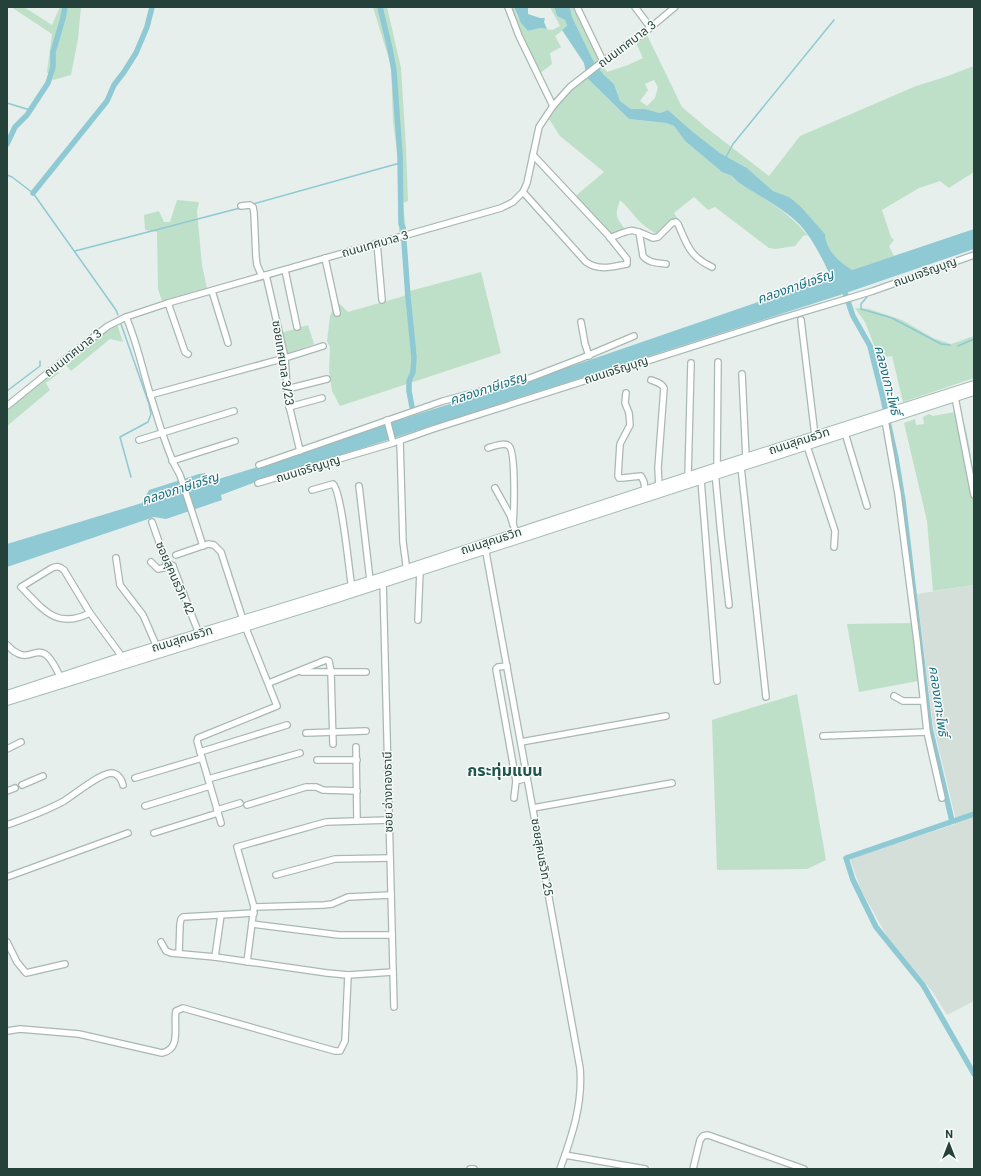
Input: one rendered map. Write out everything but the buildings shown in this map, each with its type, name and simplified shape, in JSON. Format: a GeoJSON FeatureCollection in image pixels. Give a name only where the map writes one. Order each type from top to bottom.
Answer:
{"type":"FeatureCollection","features":[{"type":"Feature","properties":{"kind":"main road","name":"ถนนสุคนธวิท"},"geometry":{"type":"LineString","coordinates":[[407,572],[420,571],[516,533],[716,470],[746,458],[974,385]]}},
{"type":"Feature","properties":{"kind":"main road","name":"ถนนสุคนธวิท"},"geometry":{"type":"LineString","coordinates":[[7,701],[125,660],[244,622],[701,480],[716,470],[741,467],[974,391]]}},
{"type":"Feature","properties":{"kind":"main road","name":"ถนนสุคนธวิท"},"geometry":{"type":"LineString","coordinates":[[352,589],[370,580],[382,580]]}},
{"type":"Feature","properties":{"kind":"main road","name":"ถนนสุคนธวิท"},"geometry":{"type":"LineString","coordinates":[[7,695],[125,660],[157,646],[244,622]]}},
{"type":"Feature","properties":{"kind":"street"},"geometry":{"type":"LineString","coordinates":[[508,7],[519,36],[553,106]]}},
{"type":"Feature","properties":{"kind":"street"},"geometry":{"type":"LineString","coordinates":[[577,7],[601,63]]}},
{"type":"Feature","properties":{"kind":"street"},"geometry":{"type":"LineString","coordinates":[[635,7],[650,27]]}},
{"type":"Feature","properties":{"kind":"street","name":"ถนนเทศบาล 3"},"geometry":{"type":"LineString","coordinates":[[7,406],[108,326],[126,317],[168,303],[500,208],[513,202],[523,192],[527,183],[539,127],[553,106],[570,87],[675,7]]}},
{"type":"Feature","properties":{"kind":"street"},"geometry":{"type":"LineString","coordinates":[[523,192],[591,266],[602,269],[628,263],[627,259],[610,238],[533,155]]}},
{"type":"Feature","properties":{"kind":"street","name":"ซอยเทศบาล 3/23"},"geometry":{"type":"LineString","coordinates":[[241,206],[250,205],[253,207],[257,265],[264,276],[284,358],[289,407],[300,451]]}},
{"type":"Feature","properties":{"kind":"street"},"geometry":{"type":"LineString","coordinates":[[610,238],[631,230],[656,238],[672,223],[676,222],[688,246],[695,256],[702,263],[712,267]]}},
{"type":"Feature","properties":{"kind":"street"},"geometry":{"type":"LineString","coordinates":[[639,232],[643,256],[645,259],[651,262],[666,264]]}},
{"type":"Feature","properties":{"kind":"street"},"geometry":{"type":"LineString","coordinates":[[377,243],[382,300]]}},
{"type":"Feature","properties":{"kind":"street","name":"ถนนเจริญบุญ"},"geometry":{"type":"LineString","coordinates":[[258,483],[392,442],[400,441],[433,429],[765,323],[873,291],[974,255]]}},
{"type":"Feature","properties":{"kind":"street"},"geometry":{"type":"LineString","coordinates":[[325,258],[337,313]]}},
{"type":"Feature","properties":{"kind":"street"},"geometry":{"type":"LineString","coordinates":[[285,270],[297,327]]}},
{"type":"Feature","properties":{"kind":"street"},"geometry":{"type":"LineString","coordinates":[[212,291],[228,343]]}},
{"type":"Feature","properties":{"kind":"street"},"geometry":{"type":"LineString","coordinates":[[168,303],[185,352],[188,354]]}},
{"type":"Feature","properties":{"kind":"street"},"geometry":{"type":"LineString","coordinates":[[126,317],[133,333],[150,395],[172,461],[181,478],[203,546]]}},
{"type":"Feature","properties":{"kind":"street"},"geometry":{"type":"LineString","coordinates":[[801,320],[815,436]]}},
{"type":"Feature","properties":{"kind":"street"},"geometry":{"type":"LineString","coordinates":[[581,322],[589,356]]}},
{"type":"Feature","properties":{"kind":"street"},"geometry":{"type":"LineString","coordinates":[[259,465],[387,422],[458,396],[530,378],[589,356],[634,336]]}},
{"type":"Feature","properties":{"kind":"street"},"geometry":{"type":"LineString","coordinates":[[150,395],[322,346]]}},
{"type":"Feature","properties":{"kind":"street"},"geometry":{"type":"LineString","coordinates":[[718,362],[716,470],[721,535],[729,605]]}},
{"type":"Feature","properties":{"kind":"street"},"geometry":{"type":"LineString","coordinates":[[688,478],[691,363]]}},
{"type":"Feature","properties":{"kind":"street"},"geometry":{"type":"LineString","coordinates":[[742,374],[746,458]]}},
{"type":"Feature","properties":{"kind":"street"},"geometry":{"type":"LineString","coordinates":[[287,389],[327,379]]}},
{"type":"Feature","properties":{"kind":"street"},"geometry":{"type":"LineString","coordinates":[[651,380],[661,384],[664,388],[658,468],[659,487]]}},
{"type":"Feature","properties":{"kind":"street"},"geometry":{"type":"LineString","coordinates":[[626,393],[625,403],[629,413],[630,425],[620,444],[618,476],[619,478],[641,476],[644,482],[645,492]]}},
{"type":"Feature","properties":{"kind":"street"},"geometry":{"type":"LineString","coordinates":[[955,397],[974,495]]}},
{"type":"Feature","properties":{"kind":"street"},"geometry":{"type":"LineString","coordinates":[[289,407],[322,398]]}},
{"type":"Feature","properties":{"kind":"street"},"geometry":{"type":"LineString","coordinates":[[139,440],[163,434],[234,411]]}},
{"type":"Feature","properties":{"kind":"street"},"geometry":{"type":"LineString","coordinates":[[885,420],[898,494],[917,641],[926,732],[942,798]]}},
{"type":"Feature","properties":{"kind":"street"},"geometry":{"type":"LineString","coordinates":[[387,422],[392,442]]}},
{"type":"Feature","properties":{"kind":"street"},"geometry":{"type":"LineString","coordinates":[[846,433],[867,506]]}},
{"type":"Feature","properties":{"kind":"street"},"geometry":{"type":"LineString","coordinates":[[172,461],[235,441]]}},
{"type":"Feature","properties":{"kind":"street"},"geometry":{"type":"LineString","coordinates":[[400,441],[403,542],[407,572]]}},
{"type":"Feature","properties":{"kind":"street"},"geometry":{"type":"LineString","coordinates":[[488,448],[504,444],[510,447],[514,472],[514,524],[516,533]]}},
{"type":"Feature","properties":{"kind":"street"},"geometry":{"type":"LineString","coordinates":[[807,446],[835,530],[834,547]]}},
{"type":"Feature","properties":{"kind":"street"},"geometry":{"type":"LineString","coordinates":[[741,467],[766,698]]}},
{"type":"Feature","properties":{"kind":"street"},"geometry":{"type":"LineString","coordinates":[[701,480],[717,681]]}},
{"type":"Feature","properties":{"kind":"street"},"geometry":{"type":"LineString","coordinates":[[312,490],[333,484],[336,486],[341,509],[352,589]]}},
{"type":"Feature","properties":{"kind":"street"},"geometry":{"type":"LineString","coordinates":[[359,486],[370,580]]}},
{"type":"Feature","properties":{"kind":"street"},"geometry":{"type":"LineString","coordinates":[[495,488],[514,524]]}},
{"type":"Feature","properties":{"kind":"street","name":"ซอยสุคนธวิท 42"},"geometry":{"type":"LineString","coordinates":[[152,522],[166,562],[173,566],[199,634]]}},
{"type":"Feature","properties":{"kind":"street"},"geometry":{"type":"LineString","coordinates":[[176,555],[208,544],[214,545],[221,552],[244,622],[277,706],[198,738],[197,741],[221,823]]}},
{"type":"Feature","properties":{"kind":"street","name":"ซอยสุคนธวิท 25"},"geometry":{"type":"LineString","coordinates":[[485,546],[581,1079],[581,1092],[577,1118],[560,1169]]}},
{"type":"Feature","properties":{"kind":"street"},"geometry":{"type":"LineString","coordinates":[[116,558],[120,585],[143,615],[157,646]]}},
{"type":"Feature","properties":{"kind":"street"},"geometry":{"type":"LineString","coordinates":[[151,562],[158,569],[173,566]]}},
{"type":"Feature","properties":{"kind":"street"},"geometry":{"type":"LineString","coordinates":[[90,613],[68,620],[54,618],[21,587],[52,568],[57,566],[60,567],[64,570],[90,613],[125,660]]}},
{"type":"Feature","properties":{"kind":"street"},"geometry":{"type":"LineString","coordinates":[[418,620],[420,571]]}},
{"type":"Feature","properties":{"kind":"street","name":"ซอย อ่างทองธานี"},"geometry":{"type":"LineString","coordinates":[[382,580],[394,1007]]}},
{"type":"Feature","properties":{"kind":"street"},"geometry":{"type":"LineString","coordinates":[[7,645],[17,654],[23,656],[38,652],[44,653],[61,678]]}},
{"type":"Feature","properties":{"kind":"street"},"geometry":{"type":"LineString","coordinates":[[269,683],[328,660],[331,672],[334,744]]}},
{"type":"Feature","properties":{"kind":"street"},"geometry":{"type":"LineString","coordinates":[[507,666],[498,667],[496,669],[516,781],[514,798]]}},
{"type":"Feature","properties":{"kind":"street"},"geometry":{"type":"LineString","coordinates":[[298,672],[366,672]]}},
{"type":"Feature","properties":{"kind":"street"},"geometry":{"type":"LineString","coordinates":[[894,696],[903,701],[923,701]]}},
{"type":"Feature","properties":{"kind":"street"},"geometry":{"type":"LineString","coordinates":[[521,742],[666,716]]}},
{"type":"Feature","properties":{"kind":"street"},"geometry":{"type":"LineString","coordinates":[[135,778],[287,725]]}},
{"type":"Feature","properties":{"kind":"street"},"geometry":{"type":"LineString","coordinates":[[306,733],[366,731]]}},
{"type":"Feature","properties":{"kind":"street"},"geometry":{"type":"LineString","coordinates":[[823,736],[926,732]]}},
{"type":"Feature","properties":{"kind":"street"},"geometry":{"type":"LineString","coordinates":[[7,749],[21,742]]}},
{"type":"Feature","properties":{"kind":"street"},"geometry":{"type":"LineString","coordinates":[[356,748],[358,821]]}},
{"type":"Feature","properties":{"kind":"street"},"geometry":{"type":"LineString","coordinates":[[208,779],[300,753]]}},
{"type":"Feature","properties":{"kind":"street"},"geometry":{"type":"LineString","coordinates":[[317,760],[357,760]]}},
{"type":"Feature","properties":{"kind":"street"},"geometry":{"type":"LineString","coordinates":[[7,825],[58,804],[110,773],[118,776],[123,785]]}},
{"type":"Feature","properties":{"kind":"street"},"geometry":{"type":"LineString","coordinates":[[22,785],[43,776]]}},
{"type":"Feature","properties":{"kind":"street"},"geometry":{"type":"LineString","coordinates":[[516,781],[527,778]]}},
{"type":"Feature","properties":{"kind":"street"},"geometry":{"type":"LineString","coordinates":[[533,808],[672,783]]}},
{"type":"Feature","properties":{"kind":"street"},"geometry":{"type":"LineString","coordinates":[[145,806],[210,786]]}},
{"type":"Feature","properties":{"kind":"street"},"geometry":{"type":"LineString","coordinates":[[246,805],[306,787],[316,787],[323,790],[357,791]]}},
{"type":"Feature","properties":{"kind":"street"},"geometry":{"type":"LineString","coordinates":[[7,791],[15,788]]}},
{"type":"Feature","properties":{"kind":"street"},"geometry":{"type":"LineString","coordinates":[[154,833],[240,803]]}},
{"type":"Feature","properties":{"kind":"street"},"geometry":{"type":"LineString","coordinates":[[247,962],[254,910],[237,847],[319,823],[389,820]]}},
{"type":"Feature","properties":{"kind":"street"},"geometry":{"type":"LineString","coordinates":[[7,877],[128,833]]}},
{"type":"Feature","properties":{"kind":"street"},"geometry":{"type":"LineString","coordinates":[[276,875],[335,859],[390,858]]}},
{"type":"Feature","properties":{"kind":"street"},"geometry":{"type":"LineString","coordinates":[[179,953],[180,924],[183,917],[222,915],[254,910],[324,906],[348,897],[391,895]]}},
{"type":"Feature","properties":{"kind":"street"},"geometry":{"type":"LineString","coordinates":[[215,957],[222,915]]}},
{"type":"Feature","properties":{"kind":"street"},"geometry":{"type":"LineString","coordinates":[[252,924],[339,935],[392,935]]}},
{"type":"Feature","properties":{"kind":"street"},"geometry":{"type":"LineString","coordinates":[[7,942],[17,962],[26,973],[65,964]]}},
{"type":"Feature","properties":{"kind":"street"},"geometry":{"type":"LineString","coordinates":[[161,942],[166,951],[309,971],[348,975],[393,972]]}},
{"type":"Feature","properties":{"kind":"street"},"geometry":{"type":"LineString","coordinates":[[7,1031],[20,1029],[79,1034],[162,1054],[167,1052],[174,1042],[176,1031],[176,1011],[183,1008],[335,1051],[340,1051],[345,1042],[348,975]]}},
{"type":"Feature","properties":{"kind":"street"},"geometry":{"type":"LineString","coordinates":[[693,1169],[700,1140],[703,1136],[708,1135],[804,1169]]}},
{"type":"Feature","properties":{"kind":"street"},"geometry":{"type":"LineString","coordinates":[[565,1155],[645,1169]]}},
{"type":"Feature","properties":{"kind":"shaded area"},"geometry":{"type":"Polygon","coordinates":[[[974,585],[974,1001],[947,1015],[932,991],[887,936],[861,890],[850,859],[955,824],[955,816],[933,724],[917,594],[974,585]]]}},
{"type":"Feature","properties":{"kind":"green space"},"geometry":{"type":"Polygon","coordinates":[[[11,7],[24,7],[52,25],[60,7],[81,7],[78,39],[71,75],[53,80],[47,72],[52,34],[11,7]]]}},
{"type":"Feature","properties":{"kind":"green space"},"geometry":{"type":"Polygon","coordinates":[[[373,7],[387,7],[401,68],[408,201],[403,203],[406,230],[399,232],[398,161],[393,120],[391,66],[373,7]]]}},
{"type":"Feature","properties":{"kind":"green space"},"geometry":{"type":"Polygon","coordinates":[[[510,7],[514,7],[517,16],[528,31],[540,28],[552,30],[560,26],[550,7],[554,7],[557,16],[565,20],[567,27],[555,36],[561,47],[550,53],[552,64],[539,74],[522,39],[510,7]]]}},
{"type":"Feature","properties":{"kind":"green space"},"geometry":{"type":"Polygon","coordinates":[[[570,7],[576,7],[599,59],[595,64],[572,17],[570,7]]]}},
{"type":"Feature","properties":{"kind":"green space"},"geometry":{"type":"Polygon","coordinates":[[[647,35],[682,107],[769,176],[800,136],[916,86],[974,66],[974,172],[949,188],[940,181],[919,188],[882,210],[891,237],[894,240],[889,246],[894,256],[852,270],[834,255],[828,245],[825,234],[789,197],[773,191],[747,168],[720,153],[668,110],[660,113],[645,109],[631,109],[620,101],[614,84],[599,69],[603,66],[607,72],[643,58],[636,43],[647,35]],[[654,80],[645,84],[648,90],[640,101],[647,106],[655,98],[658,87],[654,80]]]}},
{"type":"Feature","properties":{"kind":"green space"},"geometry":{"type":"Polygon","coordinates":[[[587,78],[629,119],[666,123],[674,126],[685,141],[722,172],[732,176],[738,182],[776,206],[801,227],[808,236],[804,235],[795,246],[776,249],[769,248],[715,207],[708,210],[694,197],[674,213],[678,219],[657,234],[645,226],[620,200],[617,215],[619,221],[625,229],[608,240],[572,199],[604,172],[560,136],[549,119],[560,102],[587,78]]]}},
{"type":"Feature","properties":{"kind":"green space"},"geometry":{"type":"Polygon","coordinates":[[[177,200],[199,202],[197,211],[202,265],[207,288],[162,301],[158,289],[157,232],[145,230],[144,215],[159,211],[164,222],[170,222],[177,200]]]}},
{"type":"Feature","properties":{"kind":"green space"},"geometry":{"type":"Polygon","coordinates":[[[481,272],[501,353],[340,406],[332,391],[329,371],[330,347],[327,341],[332,311],[331,301],[340,304],[348,312],[404,296],[406,292],[481,272]]]}},
{"type":"Feature","properties":{"kind":"green space"},"geometry":{"type":"Polygon","coordinates":[[[855,308],[869,309],[902,320],[933,338],[951,344],[974,336],[974,378],[903,402],[892,356],[879,358],[865,322],[855,308]]]}},
{"type":"Feature","properties":{"kind":"green space"},"geometry":{"type":"Polygon","coordinates":[[[117,324],[123,342],[110,339],[71,371],[64,363],[117,324]]]}},
{"type":"Feature","properties":{"kind":"green space"},"geometry":{"type":"Polygon","coordinates":[[[308,325],[314,344],[286,354],[281,333],[308,325]]]}},
{"type":"Feature","properties":{"kind":"green space"},"geometry":{"type":"Polygon","coordinates":[[[56,369],[59,373],[46,383],[50,390],[7,426],[7,410],[56,369]]]}},
{"type":"Feature","properties":{"kind":"green space"},"geometry":{"type":"Polygon","coordinates":[[[960,411],[971,454],[973,475],[975,519],[974,585],[933,591],[927,521],[904,423],[915,419],[916,425],[924,424],[923,417],[929,414],[933,416],[960,411]]]}},
{"type":"Feature","properties":{"kind":"green space"},"geometry":{"type":"Polygon","coordinates":[[[912,623],[918,681],[859,692],[847,624],[912,623]]]}},
{"type":"Feature","properties":{"kind":"green space"},"geometry":{"type":"Polygon","coordinates":[[[797,694],[826,860],[807,869],[717,870],[712,720],[797,694]]]}},
{"type":"Feature","properties":{"kind":"water"},"geometry":{"type":"Polygon","coordinates":[[[514,7],[528,7],[528,14],[545,18],[544,22],[547,29],[540,28],[528,31],[521,23],[514,7]]]}},
{"type":"Feature","properties":{"kind":"water","name":"คลองภาษีเจริญ"},"geometry":{"type":"Polygon","coordinates":[[[554,7],[570,7],[572,17],[595,64],[614,84],[620,101],[631,109],[645,109],[660,113],[668,110],[720,153],[747,168],[773,191],[789,197],[800,206],[825,234],[828,245],[834,255],[852,270],[974,229],[974,249],[837,296],[253,483],[221,495],[222,500],[166,519],[154,517],[7,567],[7,544],[142,503],[149,490],[205,473],[212,481],[316,449],[325,443],[578,364],[831,277],[812,241],[802,227],[790,216],[738,182],[732,176],[722,172],[685,141],[674,126],[666,123],[629,119],[587,78],[584,63],[562,30],[567,26],[565,20],[557,16],[554,7]]]}},
{"type":"Feature","properties":{"kind":"waterway"},"geometry":{"type":"LineString","coordinates":[[7,144],[15,127],[27,115],[48,83],[53,67],[53,52],[65,7]]}},
{"type":"Feature","properties":{"kind":"waterway"},"geometry":{"type":"LineString","coordinates":[[33,193],[107,101],[114,85],[136,53],[147,27],[152,7]]}},
{"type":"Feature","properties":{"kind":"waterway"},"geometry":{"type":"LineString","coordinates":[[380,7],[394,71],[400,156],[401,224],[403,228],[414,357],[413,372],[409,381],[412,407]]}},
{"type":"Feature","properties":{"kind":"waterway"},"geometry":{"type":"LineString","coordinates":[[725,159],[733,144],[834,20]]}},
{"type":"Feature","properties":{"kind":"waterway"},"geometry":{"type":"LineString","coordinates":[[7,103],[30,110]]}},
{"type":"Feature","properties":{"kind":"waterway"},"geometry":{"type":"LineString","coordinates":[[253,204],[400,163]]}},
{"type":"Feature","properties":{"kind":"waterway"},"geometry":{"type":"LineString","coordinates":[[7,175],[12,177],[33,193],[116,310],[118,315]]}},
{"type":"Feature","properties":{"kind":"waterway"},"geometry":{"type":"LineString","coordinates":[[75,251],[240,208]]}},
{"type":"Feature","properties":{"kind":"waterway","name":"คลองเกาะโพธิ์"},"geometry":{"type":"LineString","coordinates":[[843,287],[853,316],[870,346],[896,458],[903,501],[930,728],[952,821]]}},
{"type":"Feature","properties":{"kind":"waterway"},"geometry":{"type":"LineString","coordinates":[[867,297],[861,304],[861,309],[892,318],[941,344],[950,345]]}},
{"type":"Feature","properties":{"kind":"waterway"},"geometry":{"type":"LineString","coordinates":[[121,324],[149,404],[151,414],[148,422],[120,437],[131,477]]}},
{"type":"Feature","properties":{"kind":"waterway"},"geometry":{"type":"LineString","coordinates":[[958,346],[974,339]]}},
{"type":"Feature","properties":{"kind":"waterway"},"geometry":{"type":"LineString","coordinates":[[7,391],[40,366],[40,361]]}},
{"type":"Feature","properties":{"kind":"waterway","name":"คลองเกาะโพธิ์"},"geometry":{"type":"LineString","coordinates":[[974,814],[846,858],[853,880],[876,927],[923,985],[974,1074]]}},
{"type":"Feature","properties":{"kind":"district","name":"กระทุ่มแบน"},"geometry":{"type":"Point","coordinates":[505,770]}}]}
